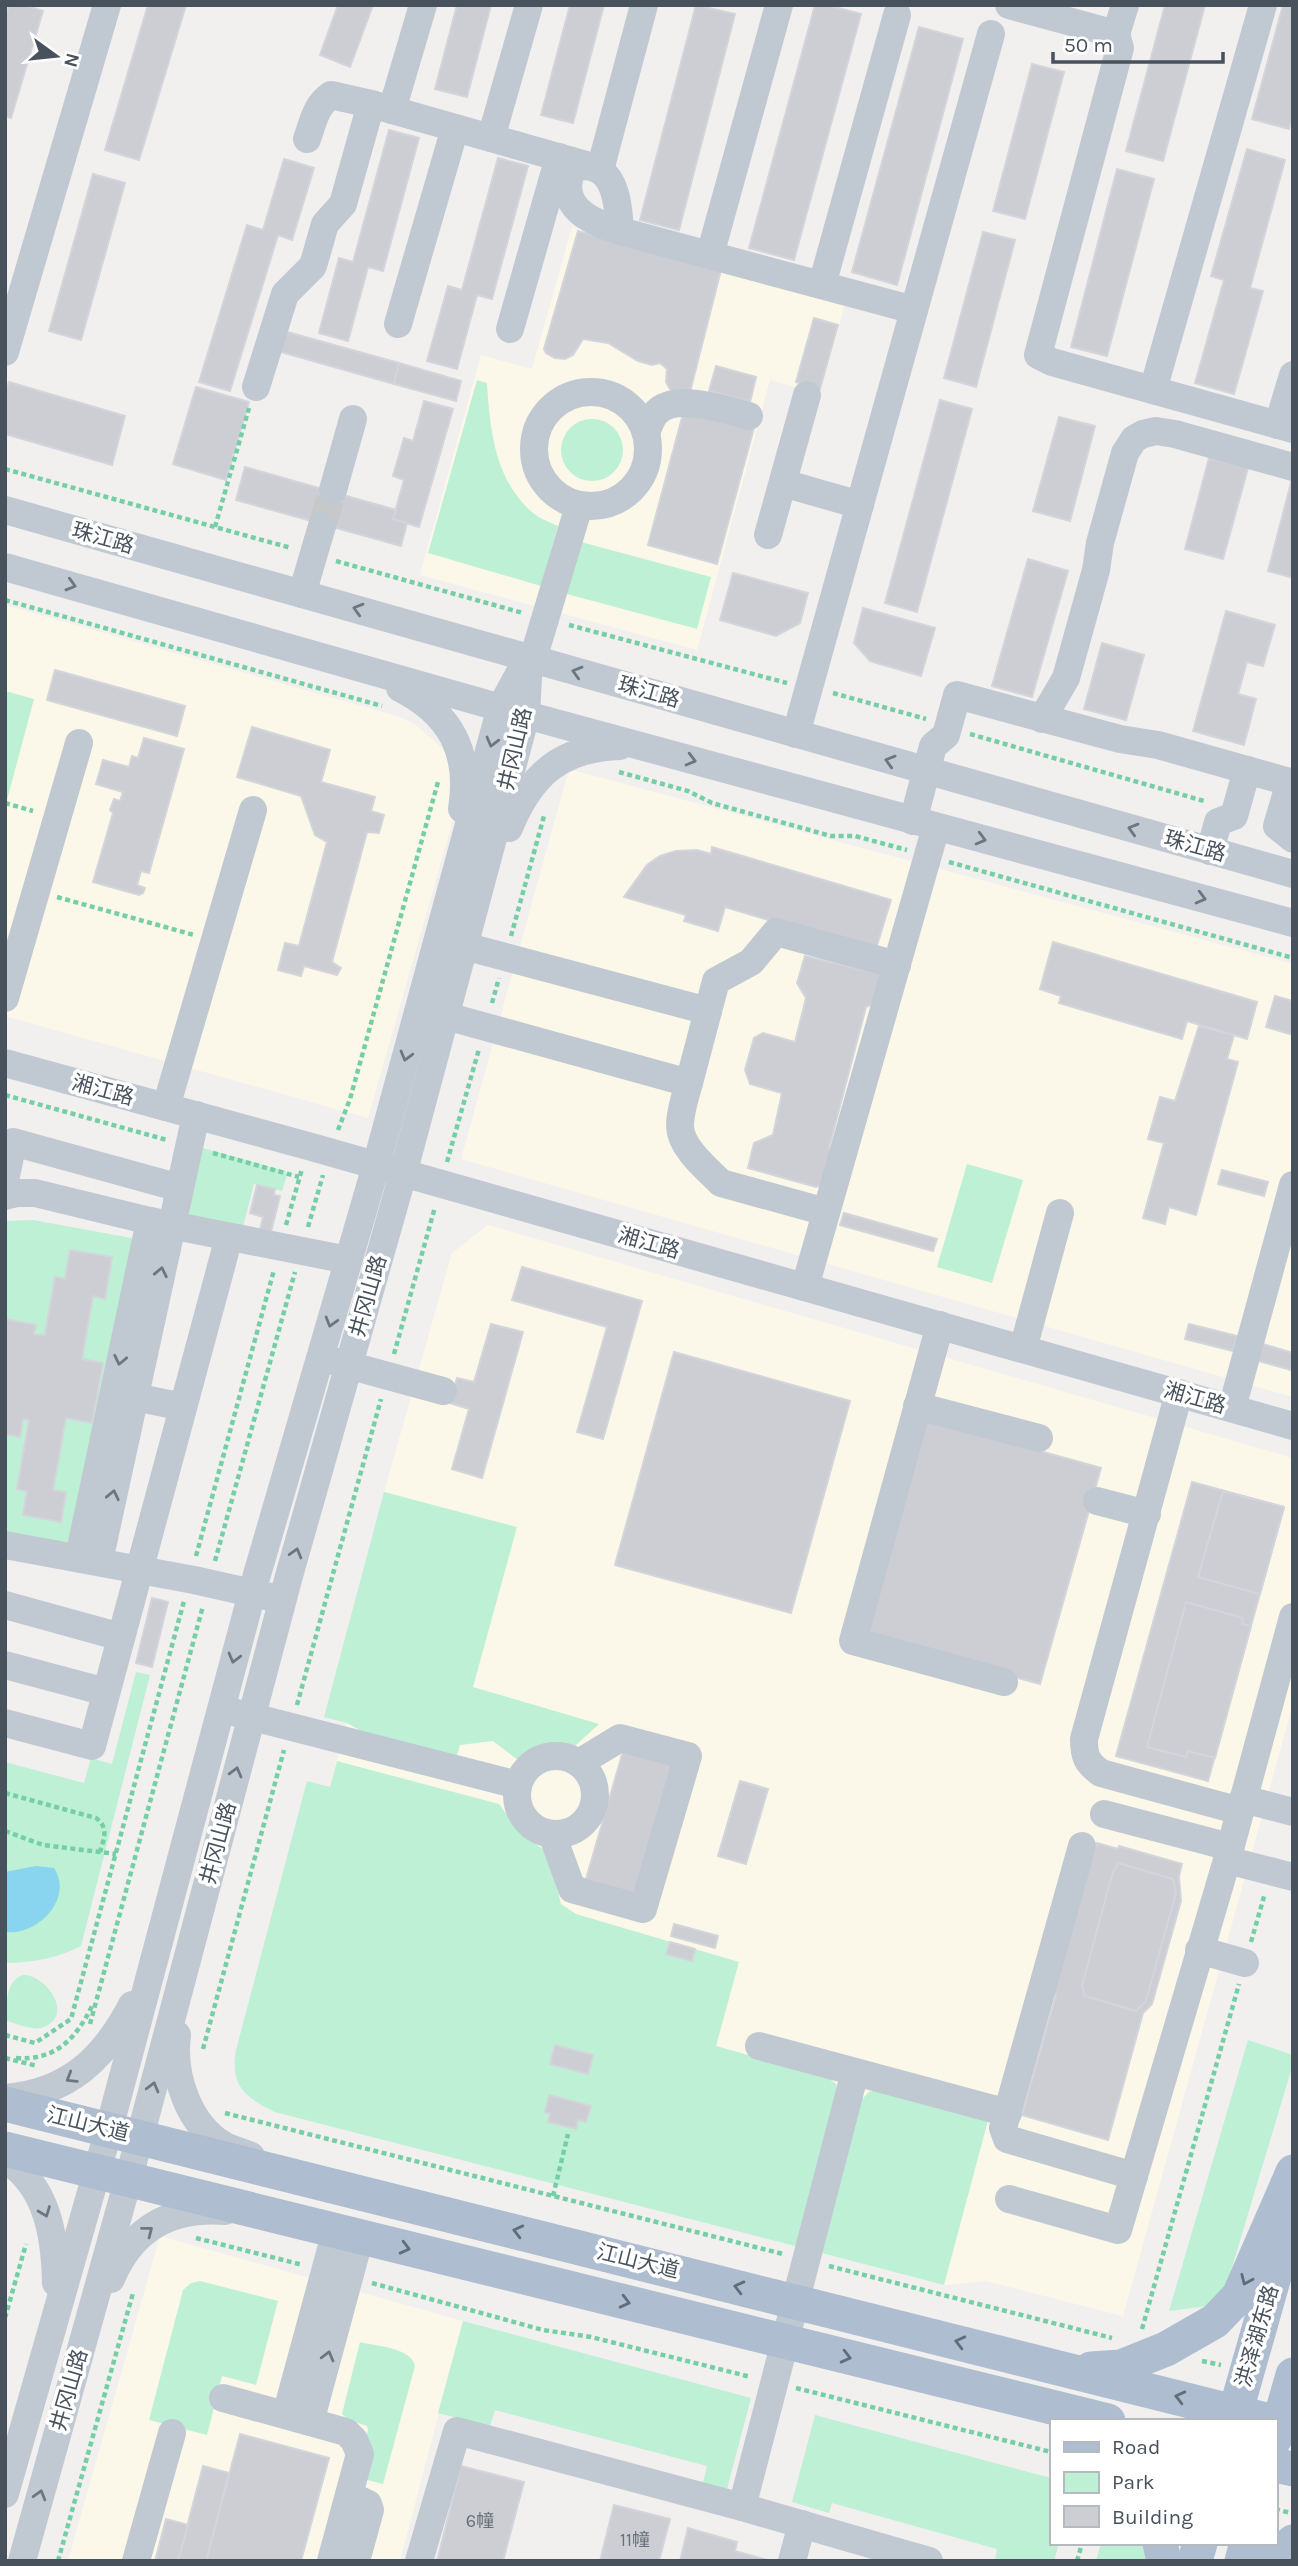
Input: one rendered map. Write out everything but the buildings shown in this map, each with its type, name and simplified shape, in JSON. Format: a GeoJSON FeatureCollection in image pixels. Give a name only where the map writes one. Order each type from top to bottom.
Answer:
{"type":"FeatureCollection","features":[{"type":"Feature","properties":{"kind":"main road","name":"江山大道"},"geometry":{"type":"LineString","coordinates":[[5,2104],[1072,2370],[1234,2416]]}},
{"type":"Feature","properties":{"kind":"main road","name":"江山大道"},"geometry":{"type":"LineString","coordinates":[[5,2149],[1100,2419]]}},
{"type":"Feature","properties":{"kind":"main road"},"geometry":{"type":"LineString","coordinates":[[1072,2370],[1121,2367],[1144,2353],[1215,2321],[1239,2295],[1293,2172]]}},
{"type":"Feature","properties":{"kind":"main road","name":"洪泽湖东路"},"geometry":{"type":"LineString","coordinates":[[1234,2416],[1292,2216]]}},
{"type":"Feature","properties":{"kind":"main road"},"geometry":{"type":"LineString","coordinates":[[922,2375],[1050,2420]]}},
{"type":"Feature","properties":{"kind":"main road"},"geometry":{"type":"LineString","coordinates":[[1278,2426],[1293,2375]]}},
{"type":"Feature","properties":{"kind":"main road"},"geometry":{"type":"LineString","coordinates":[[1270,2561],[1293,2542]]}},
{"type":"Feature","properties":{"kind":"street"},"geometry":{"type":"LineString","coordinates":[[5,352],[107,5]]}},
{"type":"Feature","properties":{"kind":"street"},"geometry":{"type":"LineString","coordinates":[[256,387],[285,294],[313,266],[325,224],[343,204],[423,5]]}},
{"type":"Feature","properties":{"kind":"street"},"geometry":{"type":"LineString","coordinates":[[491,138],[529,5]]}},
{"type":"Feature","properties":{"kind":"street"},"geometry":{"type":"LineString","coordinates":[[510,329],[582,164],[644,5]]}},
{"type":"Feature","properties":{"kind":"street"},"geometry":{"type":"LineString","coordinates":[[710,256],[779,5]]}},
{"type":"Feature","properties":{"kind":"street"},"geometry":{"type":"LineString","coordinates":[[1125,5],[1116,34],[1120,48],[1038,355],[1052,362],[1285,427],[1293,375]]}},
{"type":"Feature","properties":{"kind":"street"},"geometry":{"type":"LineString","coordinates":[[1153,390],[1263,5]]}},
{"type":"Feature","properties":{"kind":"street"},"geometry":{"type":"LineString","coordinates":[[1012,6],[1116,34]]}},
{"type":"Feature","properties":{"kind":"street"},"geometry":{"type":"LineString","coordinates":[[822,285],[897,15]]}},
{"type":"Feature","properties":{"kind":"street"},"geometry":{"type":"LineString","coordinates":[[796,734],[991,34]]}},
{"type":"Feature","properties":{"kind":"street"},"geometry":{"type":"LineString","coordinates":[[307,139],[317,110],[331,95],[582,164],[610,181],[618,204],[620,231]]}},
{"type":"Feature","properties":{"kind":"street"},"geometry":{"type":"LineString","coordinates":[[398,324],[455,128]]}},
{"type":"Feature","properties":{"kind":"street"},"geometry":{"type":"LineString","coordinates":[[582,164],[573,167],[568,179],[568,192],[578,211],[598,224],[914,310]]}},
{"type":"Feature","properties":{"kind":"street"},"geometry":{"type":"LineString","coordinates":[[590,392],[608,395],[625,403],[638,416],[646,433],[648,450],[645,467],[638,482],[627,494],[612,503],[596,507],[579,506],[562,499],[547,487],[538,471],[534,453],[536,435],[543,418],[556,404],[572,395],[590,392]]}},
{"type":"Feature","properties":{"kind":"street"},"geometry":{"type":"LineString","coordinates":[[768,535],[807,395]]}},
{"type":"Feature","properties":{"kind":"street"},"geometry":{"type":"LineString","coordinates":[[646,433],[654,415],[663,407],[678,404],[712,406],[749,416]]}},
{"type":"Feature","properties":{"kind":"street"},"geometry":{"type":"LineString","coordinates":[[333,490],[353,419]]}},
{"type":"Feature","properties":{"kind":"street"},"geometry":{"type":"LineString","coordinates":[[1042,719],[1066,678],[1096,570],[1111,500],[1125,453],[1133,439],[1156,431],[1175,433],[1293,467]]}},
{"type":"Feature","properties":{"kind":"street"},"geometry":{"type":"LineString","coordinates":[[783,483],[860,505]]}},
{"type":"Feature","properties":{"kind":"street","name":"井冈山路"},"geometry":{"type":"LineString","coordinates":[[5,2494],[57,2312],[112,2176],[183,1972],[280,1608],[403,1174],[432,1012],[452,937],[514,711],[579,506]]}},
{"type":"Feature","properties":{"kind":"street","name":"珠江路"},"geometry":{"type":"LineString","coordinates":[[5,510],[1210,851],[1291,867]]}},
{"type":"Feature","properties":{"kind":"street"},"geometry":{"type":"LineString","coordinates":[[302,594],[322,526]]}},
{"type":"Feature","properties":{"kind":"street"},"geometry":{"type":"LineString","coordinates":[[5,567],[514,711],[1293,923]]}},
{"type":"Feature","properties":{"kind":"street"},"geometry":{"type":"LineString","coordinates":[[360,668],[423,699],[445,723],[461,754],[464,776],[463,803],[452,937]]}},
{"type":"Feature","properties":{"kind":"street"},"geometry":{"type":"LineString","coordinates":[[805,1287],[928,856],[924,824],[926,771],[933,746],[946,735],[957,695],[1119,739],[1158,745],[1291,782],[1278,826],[1293,839]]}},
{"type":"Feature","properties":{"kind":"street"},"geometry":{"type":"LineString","coordinates":[[7,986],[79,743]]}},
{"type":"Feature","properties":{"kind":"street"},"geometry":{"type":"LineString","coordinates":[[452,937],[520,800],[532,785],[552,766],[580,750],[638,745]]}},
{"type":"Feature","properties":{"kind":"street"},"geometry":{"type":"LineString","coordinates":[[1210,851],[1218,822],[1234,816],[1247,770]]}},
{"type":"Feature","properties":{"kind":"street"},"geometry":{"type":"LineString","coordinates":[[166,1107],[253,810]]}},
{"type":"Feature","properties":{"kind":"street"},"geometry":{"type":"LineString","coordinates":[[826,1212],[721,1182],[688,1148],[680,1129],[689,1083],[716,981],[751,962],[776,932],[897,965]]}},
{"type":"Feature","properties":{"kind":"street"},"geometry":{"type":"LineString","coordinates":[[452,937],[505,957],[708,1011]]}},
{"type":"Feature","properties":{"kind":"street"},"geometry":{"type":"LineString","coordinates":[[432,1012],[689,1083]]}},
{"type":"Feature","properties":{"kind":"street","name":"井冈山路"},"geometry":{"type":"LineString","coordinates":[[125,2133],[153,1965],[220,1708],[376,1166],[432,1012]]}},
{"type":"Feature","properties":{"kind":"street","name":"湘江路"},"geometry":{"type":"LineString","coordinates":[[5,1063],[319,1149],[1293,1426]]}},
{"type":"Feature","properties":{"kind":"street"},"geometry":{"type":"LineString","coordinates":[[89,1559],[159,1230],[180,1188],[195,1115]]}},
{"type":"Feature","properties":{"kind":"street"},"geometry":{"type":"LineString","coordinates":[[5,1181],[13,1142],[180,1188]]}},
{"type":"Feature","properties":{"kind":"street"},"geometry":{"type":"LineString","coordinates":[[1232,1408],[1293,1185]]}},
{"type":"Feature","properties":{"kind":"street"},"geometry":{"type":"LineString","coordinates":[[5,1196],[35,1193],[225,1252],[288,1256]]}},
{"type":"Feature","properties":{"kind":"street"},"geometry":{"type":"LineString","coordinates":[[5,1211],[33,1208],[159,1230],[346,1268]]}},
{"type":"Feature","properties":{"kind":"street"},"geometry":{"type":"LineString","coordinates":[[1023,1349],[1060,1213]]}},
{"type":"Feature","properties":{"kind":"street"},"geometry":{"type":"LineString","coordinates":[[89,1559],[135,1397],[159,1230]]}},
{"type":"Feature","properties":{"kind":"street"},"geometry":{"type":"LineString","coordinates":[[5,1723],[92,1746],[225,1252]]}},
{"type":"Feature","properties":{"kind":"street"},"geometry":{"type":"LineString","coordinates":[[940,1325],[853,1641],[1003,1682]]}},
{"type":"Feature","properties":{"kind":"street"},"geometry":{"type":"LineString","coordinates":[[320,1357],[443,1391]]}},
{"type":"Feature","properties":{"kind":"street"},"geometry":{"type":"LineString","coordinates":[[1179,1393],[1084,1740],[1084,1753],[1088,1764],[1101,1773],[1241,1805],[1293,1812]]}},
{"type":"Feature","properties":{"kind":"street"},"geometry":{"type":"LineString","coordinates":[[135,1397],[183,1407]]}},
{"type":"Feature","properties":{"kind":"street"},"geometry":{"type":"LineString","coordinates":[[917,1406],[1039,1438]]}},
{"type":"Feature","properties":{"kind":"street"},"geometry":{"type":"LineString","coordinates":[[1097,1501],[1147,1514]]}},
{"type":"Feature","properties":{"kind":"street"},"geometry":{"type":"LineString","coordinates":[[5,1545],[89,1559],[136,1577]]}},
{"type":"Feature","properties":{"kind":"street"},"geometry":{"type":"LineString","coordinates":[[5,1561],[136,1577],[280,1608]]}},
{"type":"Feature","properties":{"kind":"street"},"geometry":{"type":"LineString","coordinates":[[5,1605],[121,1637]]}},
{"type":"Feature","properties":{"kind":"street"},"geometry":{"type":"LineString","coordinates":[[1009,2199],[1118,2230],[1228,1853],[1293,1616]]}},
{"type":"Feature","properties":{"kind":"street"},"geometry":{"type":"LineString","coordinates":[[5,1665],[106,1692]]}},
{"type":"Feature","properties":{"kind":"street"},"geometry":{"type":"LineString","coordinates":[[220,1708],[518,1785]]}},
{"type":"Feature","properties":{"kind":"street"},"geometry":{"type":"LineString","coordinates":[[552,1834],[572,1889],[643,1909],[688,1756],[620,1738],[579,1763]]}},
{"type":"Feature","properties":{"kind":"street"},"geometry":{"type":"LineString","coordinates":[[555,1755],[568,1757],[579,1763],[594,1783],[596,1795],[588,1819],[578,1828],[566,1833],[552,1834],[540,1831],[528,1823],[520,1812],[517,1798],[518,1785],[532,1764],[555,1755]]}},
{"type":"Feature","properties":{"kind":"street"},"geometry":{"type":"LineString","coordinates":[[1104,1814],[1228,1853],[1282,1875]]}},
{"type":"Feature","properties":{"kind":"street"},"geometry":{"type":"LineString","coordinates":[[1082,1846],[1003,2128],[1007,2139],[1134,2176]]}},
{"type":"Feature","properties":{"kind":"street"},"geometry":{"type":"LineString","coordinates":[[1199,1950],[1245,1963]]}},
{"type":"Feature","properties":{"kind":"street"},"geometry":{"type":"LineString","coordinates":[[5,2098],[22,2097],[57,2087],[75,2075],[117,2033],[153,1965]]}},
{"type":"Feature","properties":{"kind":"street"},"geometry":{"type":"LineString","coordinates":[[183,1972],[175,2052],[178,2077],[188,2104],[204,2127],[225,2146],[330,2184]]}},
{"type":"Feature","properties":{"kind":"street"},"geometry":{"type":"LineString","coordinates":[[759,2046],[1008,2113]]}},
{"type":"Feature","properties":{"kind":"street"},"geometry":{"type":"LineString","coordinates":[[742,2507],[855,2072]]}},
{"type":"Feature","properties":{"kind":"street"},"geometry":{"type":"LineString","coordinates":[[5,2159],[21,2169],[40,2197],[48,2217],[55,2247],[57,2312]]}},
{"type":"Feature","properties":{"kind":"street","name":"井冈山路"},"geometry":{"type":"LineString","coordinates":[[22,2561],[80,2353],[112,2176]]}},
{"type":"Feature","properties":{"kind":"street"},"geometry":{"type":"LineString","coordinates":[[80,2353],[116,2267],[131,2245],[151,2226],[175,2214],[205,2209],[264,2214]]}},
{"type":"Feature","properties":{"kind":"street"},"geometry":{"type":"LineString","coordinates":[[298,2418],[348,2234]]}},
{"type":"Feature","properties":{"kind":"street"},"geometry":{"type":"LineString","coordinates":[[223,2398],[346,2432],[354,2440],[360,2454],[331,2561]]}},
{"type":"Feature","properties":{"kind":"street"},"geometry":{"type":"LineString","coordinates":[[419,2561],[457,2431],[742,2507],[929,2561]]}},
{"type":"Feature","properties":{"kind":"street"},"geometry":{"type":"LineString","coordinates":[[136,2561],[172,2433]]}},
{"type":"Feature","properties":{"kind":"street"},"geometry":{"type":"LineString","coordinates":[[349,2494],[368,2504],[370,2510],[356,2561]]}},
{"type":"Feature","properties":{"kind":"street"},"geometry":{"type":"LineString","coordinates":[[792,2561],[803,2524]]}},
{"type":"Feature","properties":{"kind":"path"},"geometry":{"type":"LineString","coordinates":[[215,527],[256,387]]}},
{"type":"Feature","properties":{"kind":"path"},"geometry":{"type":"LineString","coordinates":[[5,469],[545,619],[808,689],[831,692],[990,741],[1236,810]]}},
{"type":"Feature","properties":{"kind":"path"},"geometry":{"type":"LineString","coordinates":[[5,600],[395,710]]}},
{"type":"Feature","properties":{"kind":"path"},"geometry":{"type":"LineString","coordinates":[[5,2035],[35,2043],[71,2019],[116,1854],[197,1589],[288,1256],[299,1177],[350,1099],[436,787],[457,744]]}},
{"type":"Feature","properties":{"kind":"path"},"geometry":{"type":"LineString","coordinates":[[607,769],[688,791],[712,803],[831,836],[855,836],[1293,957]]}},
{"type":"Feature","properties":{"kind":"path"},"geometry":{"type":"LineString","coordinates":[[203,2050],[387,1376],[545,812]]}},
{"type":"Feature","properties":{"kind":"path"},"geometry":{"type":"LineString","coordinates":[[36,892],[215,941]]}},
{"type":"Feature","properties":{"kind":"path"},"geometry":{"type":"LineString","coordinates":[[5,1095],[299,1177]]}},
{"type":"Feature","properties":{"kind":"path"},"geometry":{"type":"LineString","coordinates":[[5,2058],[75,2075],[97,1996],[197,1589],[319,1149]]}},
{"type":"Feature","properties":{"kind":"path"},"geometry":{"type":"LineString","coordinates":[[5,1793],[96,1818],[102,1822],[105,1831],[100,1852]]}},
{"type":"Feature","properties":{"kind":"path"},"geometry":{"type":"LineString","coordinates":[[5,1831],[43,1845],[116,1854]]}},
{"type":"Feature","properties":{"kind":"path"},"geometry":{"type":"LineString","coordinates":[[1144,2353],[1245,1963],[1282,1875]]}},
{"type":"Feature","properties":{"kind":"path"},"geometry":{"type":"LineString","coordinates":[[5,2058],[28,2059],[47,2055],[57,2049],[74,2037],[97,1996]]}},
{"type":"Feature","properties":{"kind":"path"},"geometry":{"type":"LineString","coordinates":[[188,2104],[807,2261],[1144,2353],[1246,2372]]}},
{"type":"Feature","properties":{"kind":"path"},"geometry":{"type":"LineString","coordinates":[[553,2196],[568,2134]]}},
{"type":"Feature","properties":{"kind":"path"},"geometry":{"type":"LineString","coordinates":[[191,2236],[543,2330],[591,2337],[1050,2452]]}},
{"type":"Feature","properties":{"kind":"path"},"geometry":{"type":"LineString","coordinates":[[5,2318],[28,2238]]}},
{"type":"Feature","properties":{"kind":"path"},"geometry":{"type":"LineString","coordinates":[[58,2561],[136,2280]]}},
{"type":"Feature","properties":{"kind":"shaded area"},"geometry":{"type":"Polygon","coordinates":[[[572,227],[846,301],[820,394],[770,380],[697,650],[420,575],[481,355],[532,369],[572,227]]]}},
{"type":"Feature","properties":{"kind":"shaded area"},"geometry":{"type":"Polygon","coordinates":[[[5,605],[397,716],[416,725],[443,749],[453,766],[459,799],[368,1118],[5,1016],[5,605]]]}},
{"type":"Feature","properties":{"kind":"shaded area"},"geometry":{"type":"Polygon","coordinates":[[[569,769],[1293,964],[1293,1397],[461,1159],[569,769]]]}},
{"type":"Feature","properties":{"kind":"shaded area"},"geometry":{"type":"Polygon","coordinates":[[[488,1225],[1293,1458],[1293,1704],[1123,2316],[986,2281],[944,2285],[818,2252],[268,2013],[408,1498],[384,1492],[452,1253],[488,1225]]]}},
{"type":"Feature","properties":{"kind":"shaded area"},"geometry":{"type":"Polygon","coordinates":[[[160,2236],[463,2321],[400,2561],[68,2561],[160,2236]]]}},
{"type":"Feature","properties":{"kind":"green space"},"geometry":{"type":"Polygon","coordinates":[[[477,380],[487,383],[497,454],[510,486],[533,513],[558,526],[541,586],[428,553],[477,380]]]}},
{"type":"Feature","properties":{"kind":"green space"},"geometry":{"type":"Polygon","coordinates":[[[586,419],[598,419],[614,428],[621,438],[621,462],[614,472],[598,481],[586,481],[575,476],[566,467],[561,456],[561,444],[566,433],[575,424],[586,419]]]}},
{"type":"Feature","properties":{"kind":"green space"},"geometry":{"type":"Polygon","coordinates":[[[581,542],[711,577],[697,629],[567,594],[581,542]]]}},
{"type":"Feature","properties":{"kind":"green space"},"geometry":{"type":"Polygon","coordinates":[[[5,691],[34,699],[7,800],[5,799],[5,691]]]}},
{"type":"Feature","properties":{"kind":"green space"},"geometry":{"type":"Polygon","coordinates":[[[203,1148],[285,1171],[287,1175],[282,1191],[254,1184],[242,1231],[183,1216],[203,1148]]]}},
{"type":"Feature","properties":{"kind":"green space"},"geometry":{"type":"Polygon","coordinates":[[[967,1164],[1023,1180],[992,1283],[937,1267],[967,1164]]]}},
{"type":"Feature","properties":{"kind":"green space"},"geometry":{"type":"Polygon","coordinates":[[[33,1220],[137,1239],[74,1546],[5,1532],[5,1221],[33,1220]]]}},
{"type":"Feature","properties":{"kind":"green space"},"geometry":{"type":"Polygon","coordinates":[[[384,1492],[517,1527],[473,1687],[599,1724],[574,1747],[545,1749],[518,1760],[493,1741],[460,1745],[457,1755],[361,1731],[347,1723],[324,1717],[384,1492]]]}},
{"type":"Feature","properties":{"kind":"green space"},"geometry":{"type":"Polygon","coordinates":[[[136,1672],[150,1675],[81,1946],[44,1959],[5,1963],[5,1762],[84,1783],[91,1758],[112,1764],[136,1672]]]}},
{"type":"Feature","properties":{"kind":"green space"},"geometry":{"type":"Polygon","coordinates":[[[337,1761],[499,1804],[522,1835],[543,1849],[553,1871],[561,1904],[576,1914],[739,1962],[716,2046],[827,2077],[836,2084],[839,2093],[803,2248],[275,2112],[247,2095],[235,2072],[236,2050],[307,1781],[330,1787],[337,1761]]]}},
{"type":"Feature","properties":{"kind":"green space"},"geometry":{"type":"Polygon","coordinates":[[[23,1975],[41,1982],[54,1998],[56,2016],[51,2023],[41,2028],[7,2021],[10,1988],[17,1978],[23,1975]]]}},
{"type":"Feature","properties":{"kind":"green space"},"geometry":{"type":"Polygon","coordinates":[[[1248,2040],[1293,2055],[1293,2064],[1224,2294],[1208,2306],[1169,2311],[1248,2040]]]}},
{"type":"Feature","properties":{"kind":"green space"},"geometry":{"type":"Polygon","coordinates":[[[879,2087],[990,2113],[944,2285],[818,2252],[860,2101],[879,2087]]]}},
{"type":"Feature","properties":{"kind":"green space"},"geometry":{"type":"Polygon","coordinates":[[[200,2281],[278,2301],[256,2385],[222,2376],[207,2435],[149,2420],[183,2290],[191,2283],[200,2281]]]}},
{"type":"Feature","properties":{"kind":"green space"},"geometry":{"type":"Polygon","coordinates":[[[463,2321],[751,2398],[727,2489],[703,2483],[707,2466],[495,2410],[490,2426],[438,2413],[463,2321]]]}},
{"type":"Feature","properties":{"kind":"green space"},"geometry":{"type":"Polygon","coordinates":[[[360,2342],[407,2355],[415,2366],[383,2484],[356,2477],[368,2430],[367,2426],[349,2420],[342,2414],[360,2342]]]}},
{"type":"Feature","properties":{"kind":"green space"},"geometry":{"type":"Polygon","coordinates":[[[815,2415],[1050,2478],[1050,2545],[1058,2545],[1054,2561],[999,2561],[995,2560],[997,2549],[832,2503],[829,2513],[792,2502],[815,2415]]]}},
{"type":"Feature","properties":{"kind":"green space"},"geometry":{"type":"Polygon","coordinates":[[[1100,2545],[1154,2545],[1156,2561],[1096,2561],[1100,2545]]]}},
{"type":"Feature","properties":{"kind":"water"},"geometry":{"type":"Polygon","coordinates":[[[36,1866],[54,1868],[59,1880],[56,1903],[40,1922],[17,1932],[5,1932],[5,1872],[36,1866]]]}},
{"type":"Feature","properties":{"kind":"tunnel"},"geometry":{"type":"LineString","coordinates":[[322,526],[333,490]]}}]}
